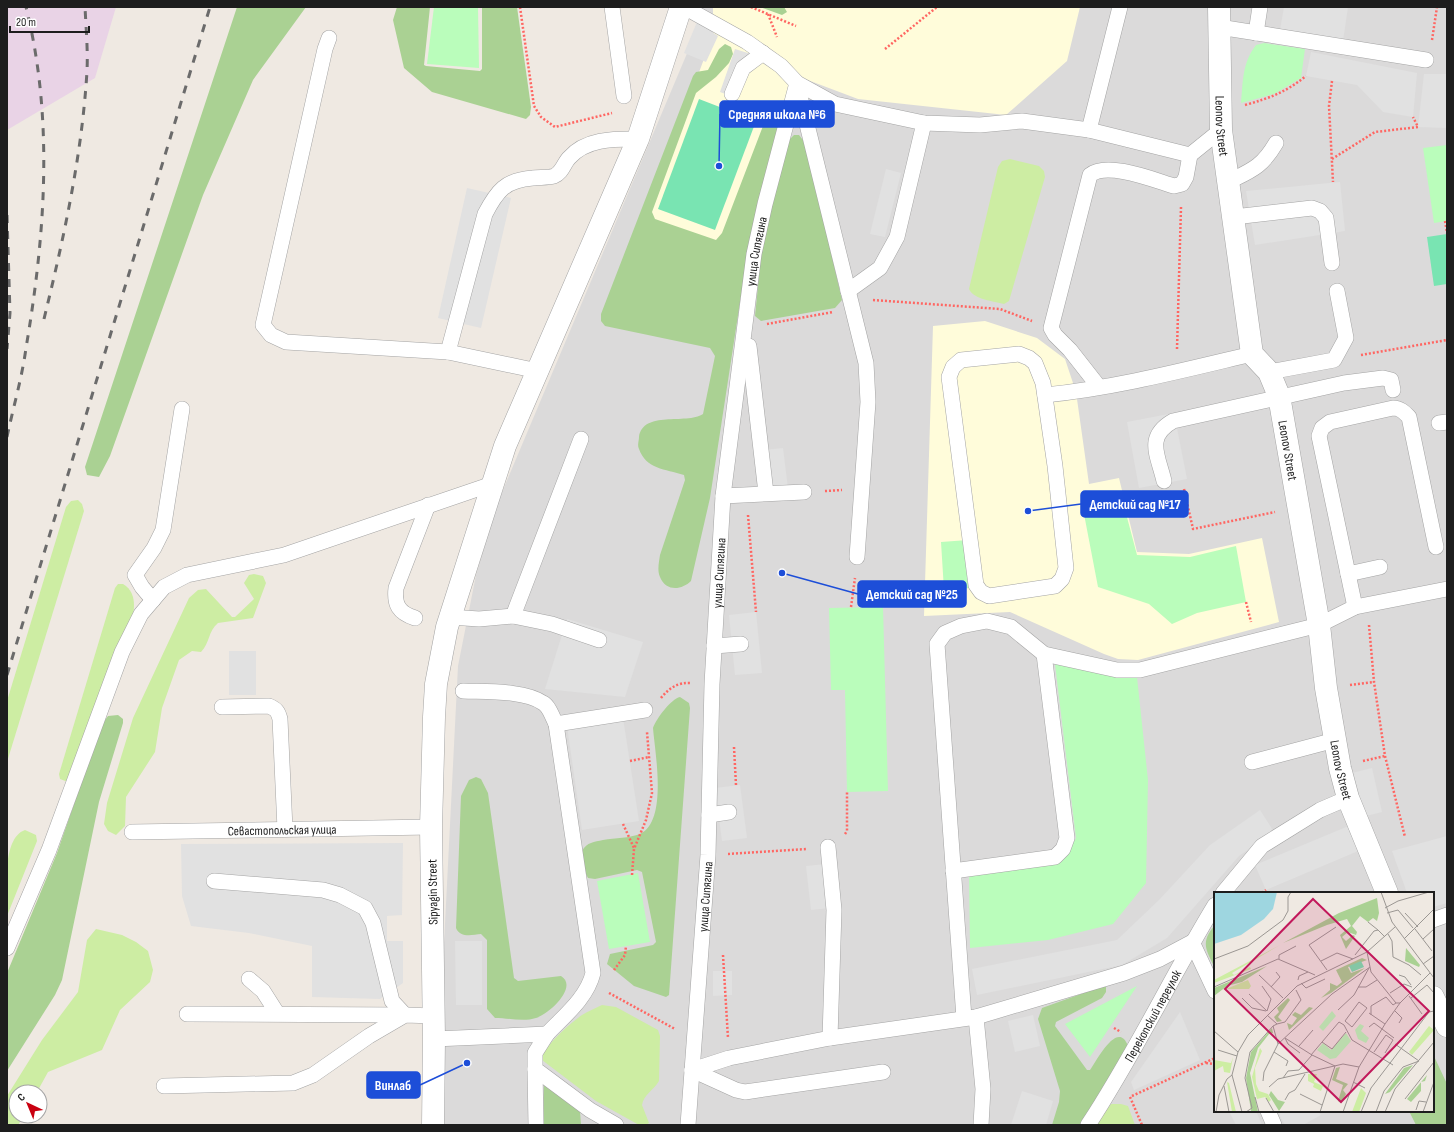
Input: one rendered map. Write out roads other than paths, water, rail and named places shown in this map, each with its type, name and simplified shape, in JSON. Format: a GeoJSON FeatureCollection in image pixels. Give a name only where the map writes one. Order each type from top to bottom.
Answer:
{"type":"FeatureCollection","features":[{"type":"Feature","properties":{"kind":"street"},"geometry":{"type":"LineString","coordinates":[[450,617],[505,446],[638,140],[682,7]]}},
{"type":"Feature","properties":{"kind":"street","name":"Leonov Street"},"geometry":{"type":"LineString","coordinates":[[1219,17],[1221,130],[1252,354],[1269,372],[1279,396],[1319,625],[1326,688],[1335,740],[1348,798],[1387,892]]}},
{"type":"Feature","properties":{"kind":"street","name":"Sipyagin Street"},"geometry":{"type":"LineString","coordinates":[[433,1125],[434,1016],[431,827],[435,704],[440,660],[450,617]]}},
{"type":"Feature","properties":{"kind":"street"},"geometry":{"type":"LineString","coordinates":[[1434,999],[1447,1026]]}},
{"type":"Feature","properties":{"kind":"lane"},"geometry":{"type":"LineString","coordinates":[[612,7],[624,96]]}},
{"type":"Feature","properties":{"kind":"lane"},"geometry":{"type":"LineString","coordinates":[[682,7],[733,34],[763,53],[781,66],[797,84],[835,104],[924,123],[980,125],[1022,121],[1089,130],[1190,155]]}},
{"type":"Feature","properties":{"kind":"lane"},"geometry":{"type":"LineString","coordinates":[[1089,130],[1120,7]]}},
{"type":"Feature","properties":{"kind":"lane"},"geometry":{"type":"LineString","coordinates":[[1256,33],[1260,7]]}},
{"type":"Feature","properties":{"kind":"lane"},"geometry":{"type":"LineString","coordinates":[[1219,17],[1256,33],[1426,60]]}},
{"type":"Feature","properties":{"kind":"lane"},"geometry":{"type":"LineString","coordinates":[[329,38],[298,167],[263,325],[271,336],[286,342],[448,352],[538,371]]}},
{"type":"Feature","properties":{"kind":"lane"},"geometry":{"type":"LineString","coordinates":[[732,94],[743,68],[763,53]]}},
{"type":"Feature","properties":{"kind":"lane"},"geometry":{"type":"LineString","coordinates":[[797,84],[866,363],[868,402],[857,557]]}},
{"type":"Feature","properties":{"kind":"lane","name":"улица Сипягина"},"geometry":{"type":"LineString","coordinates":[[688,1125],[708,855],[712,684],[723,496],[754,254],[765,204],[797,84]]}},
{"type":"Feature","properties":{"kind":"lane"},"geometry":{"type":"LineString","coordinates":[[850,299],[880,268],[897,237],[924,123]]}},
{"type":"Feature","properties":{"kind":"lane"},"geometry":{"type":"LineString","coordinates":[[1099,387],[1070,350],[1055,335],[1051,328],[1090,175],[1096,170],[1112,170],[1174,186],[1182,184],[1186,177],[1190,155],[1221,130]]}},
{"type":"Feature","properties":{"kind":"lane"},"geometry":{"type":"LineString","coordinates":[[448,352],[485,214],[493,199],[509,183],[518,179],[554,176],[561,172],[569,158],[584,146],[606,141],[638,140]]}},
{"type":"Feature","properties":{"kind":"lane"},"geometry":{"type":"LineString","coordinates":[[1228,182],[1261,164],[1267,158],[1276,143]]}},
{"type":"Feature","properties":{"kind":"lane"},"geometry":{"type":"LineString","coordinates":[[1234,217],[1312,208],[1320,211],[1326,218],[1332,263]]}},
{"type":"Feature","properties":{"kind":"lane"},"geometry":{"type":"LineString","coordinates":[[1269,372],[1334,360],[1346,338],[1337,291]]}},
{"type":"Feature","properties":{"kind":"lane"},"geometry":{"type":"LineString","coordinates":[[749,346],[766,493]]}},
{"type":"Feature","properties":{"kind":"lane"},"geometry":{"type":"LineString","coordinates":[[1019,354],[1029,358],[1035,363],[1043,383],[1045,395],[1066,568],[1062,578],[1055,586],[989,596],[981,592],[976,584],[949,377],[953,367],[961,360],[1019,354]]}},
{"type":"Feature","properties":{"kind":"lane"},"geometry":{"type":"LineString","coordinates":[[1045,395],[1076,392],[1176,372],[1252,354]]}},
{"type":"Feature","properties":{"kind":"lane"},"geometry":{"type":"LineString","coordinates":[[1164,481],[1155,440],[1160,429],[1173,421],[1344,382],[1383,378],[1391,380],[1394,390]]}},
{"type":"Feature","properties":{"kind":"lane"},"geometry":{"type":"LineString","coordinates":[[1361,606],[1348,574],[1319,436],[1322,428],[1330,422],[1398,408],[1409,417],[1436,547]]}},
{"type":"Feature","properties":{"kind":"lane"},"geometry":{"type":"LineString","coordinates":[[153,600],[142,586],[136,575],[154,548],[163,530],[182,409]]}},
{"type":"Feature","properties":{"kind":"lane"},"geometry":{"type":"LineString","coordinates":[[513,616],[581,439]]}},
{"type":"Feature","properties":{"kind":"lane"},"geometry":{"type":"LineString","coordinates":[[7,948],[49,850],[122,652],[133,627],[141,614],[164,587],[187,575],[284,555],[492,484]]}},
{"type":"Feature","properties":{"kind":"lane"},"geometry":{"type":"LineString","coordinates":[[723,496],[804,492]]}},
{"type":"Feature","properties":{"kind":"lane"},"geometry":{"type":"LineString","coordinates":[[415,618],[404,614],[398,606],[395,596],[396,588],[428,505]]}},
{"type":"Feature","properties":{"kind":"lane"},"geometry":{"type":"LineString","coordinates":[[1348,574],[1380,567]]}},
{"type":"Feature","properties":{"kind":"lane"},"geometry":{"type":"LineString","coordinates":[[981,1125],[982,1089],[970,1017],[953,871],[937,644],[945,633],[960,626],[987,621],[1010,627],[1044,654],[1117,670],[1140,670],[1319,625],[1361,606],[1447,589]]}},
{"type":"Feature","properties":{"kind":"lane"},"geometry":{"type":"LineString","coordinates":[[450,617],[479,619],[513,616],[552,624],[599,640]]}},
{"type":"Feature","properties":{"kind":"lane"},"geometry":{"type":"LineString","coordinates":[[714,646],[741,644]]}},
{"type":"Feature","properties":{"kind":"lane"},"geometry":{"type":"LineString","coordinates":[[953,871],[1055,857],[1063,849],[1067,838],[1044,654]]}},
{"type":"Feature","properties":{"kind":"lane"},"geometry":{"type":"LineString","coordinates":[[463,691],[533,698],[544,703],[556,724],[593,973],[591,984],[574,1006],[547,1034],[535,1053],[536,1125]]}},
{"type":"Feature","properties":{"kind":"lane"},"geometry":{"type":"LineString","coordinates":[[222,707],[269,706],[276,709],[278,712],[283,770],[285,829]]}},
{"type":"Feature","properties":{"kind":"lane"},"geometry":{"type":"LineString","coordinates":[[556,724],[646,710]]}},
{"type":"Feature","properties":{"kind":"lane"},"geometry":{"type":"LineString","coordinates":[[1252,762],[1335,740]]}},
{"type":"Feature","properties":{"kind":"lane"},"geometry":{"type":"LineString","coordinates":[[1224,892],[1262,846],[1320,810],[1348,798]]}},
{"type":"Feature","properties":{"kind":"lane"},"geometry":{"type":"LineString","coordinates":[[709,815],[729,812]]}},
{"type":"Feature","properties":{"kind":"lane","name":"Севастопольская улица"},"geometry":{"type":"LineString","coordinates":[[132,832],[431,827]]}},
{"type":"Feature","properties":{"kind":"lane"},"geometry":{"type":"LineString","coordinates":[[828,847],[834,910],[830,1038]]}},
{"type":"Feature","properties":{"kind":"lane"},"geometry":{"type":"LineString","coordinates":[[214,881],[323,890],[340,895],[357,903],[364,908],[373,923],[392,1001],[405,1016]]}},
{"type":"Feature","properties":{"kind":"lane","name":"Перекопский переулок"},"geometry":{"type":"LineString","coordinates":[[1088,1125],[1106,1099],[1192,942],[1214,907]]}},
{"type":"Feature","properties":{"kind":"lane"},"geometry":{"type":"LineString","coordinates":[[1434,920],[1447,915]]}},
{"type":"Feature","properties":{"kind":"lane"},"geometry":{"type":"LineString","coordinates":[[692,1070],[729,1058],[830,1038],[970,1017],[1124,973],[1160,959],[1192,942],[1214,989]]}},
{"type":"Feature","properties":{"kind":"lane"},"geometry":{"type":"LineString","coordinates":[[249,979],[263,991],[277,1013]]}},
{"type":"Feature","properties":{"kind":"lane"},"geometry":{"type":"LineString","coordinates":[[187,1014],[277,1013],[434,1016]]}},
{"type":"Feature","properties":{"kind":"lane"},"geometry":{"type":"LineString","coordinates":[[164,1086],[293,1083],[312,1075],[369,1036],[405,1016]]}},
{"type":"Feature","properties":{"kind":"lane"},"geometry":{"type":"LineString","coordinates":[[434,1039],[547,1034]]}},
{"type":"Feature","properties":{"kind":"lane"},"geometry":{"type":"LineString","coordinates":[[535,1069],[590,1110],[616,1125]]}},
{"type":"Feature","properties":{"kind":"lane"},"geometry":{"type":"LineString","coordinates":[[692,1070],[736,1090],[745,1092],[883,1072]]}},
{"type":"Feature","properties":{"kind":"lane"},"geometry":{"type":"LineString","coordinates":[[1268,1112],[1274,1125]]}},
{"type":"Feature","properties":{"kind":"railway"},"geometry":{"type":"LineString","coordinates":[[7,437],[20,382],[33,306],[42,220],[44,178],[40,92],[35,49],[26,7]]}},
{"type":"Feature","properties":{"kind":"railway"},"geometry":{"type":"LineString","coordinates":[[44,319],[65,227],[81,134],[87,71],[85,7]]}},
{"type":"Feature","properties":{"kind":"railway"},"geometry":{"type":"LineString","coordinates":[[7,675],[210,7]]}},
{"type":"Feature","properties":{"kind":"railway"},"geometry":{"type":"LineString","coordinates":[[7,215],[10,313],[7,349]]}},
{"type":"Feature","properties":{"kind":"place","name":"Средняя школа №6"},"geometry":{"type":"Point","coordinates":[719,166]}},
{"type":"Feature","properties":{"kind":"place","name":"Детский сад №17"},"geometry":{"type":"Point","coordinates":[1028,511]}},
{"type":"Feature","properties":{"kind":"place","name":"Детский сад №25"},"geometry":{"type":"Point","coordinates":[782,573]}},
{"type":"Feature","properties":{"kind":"place","name":"Винлаб"},"geometry":{"type":"Point","coordinates":[467,1063]}}]}
